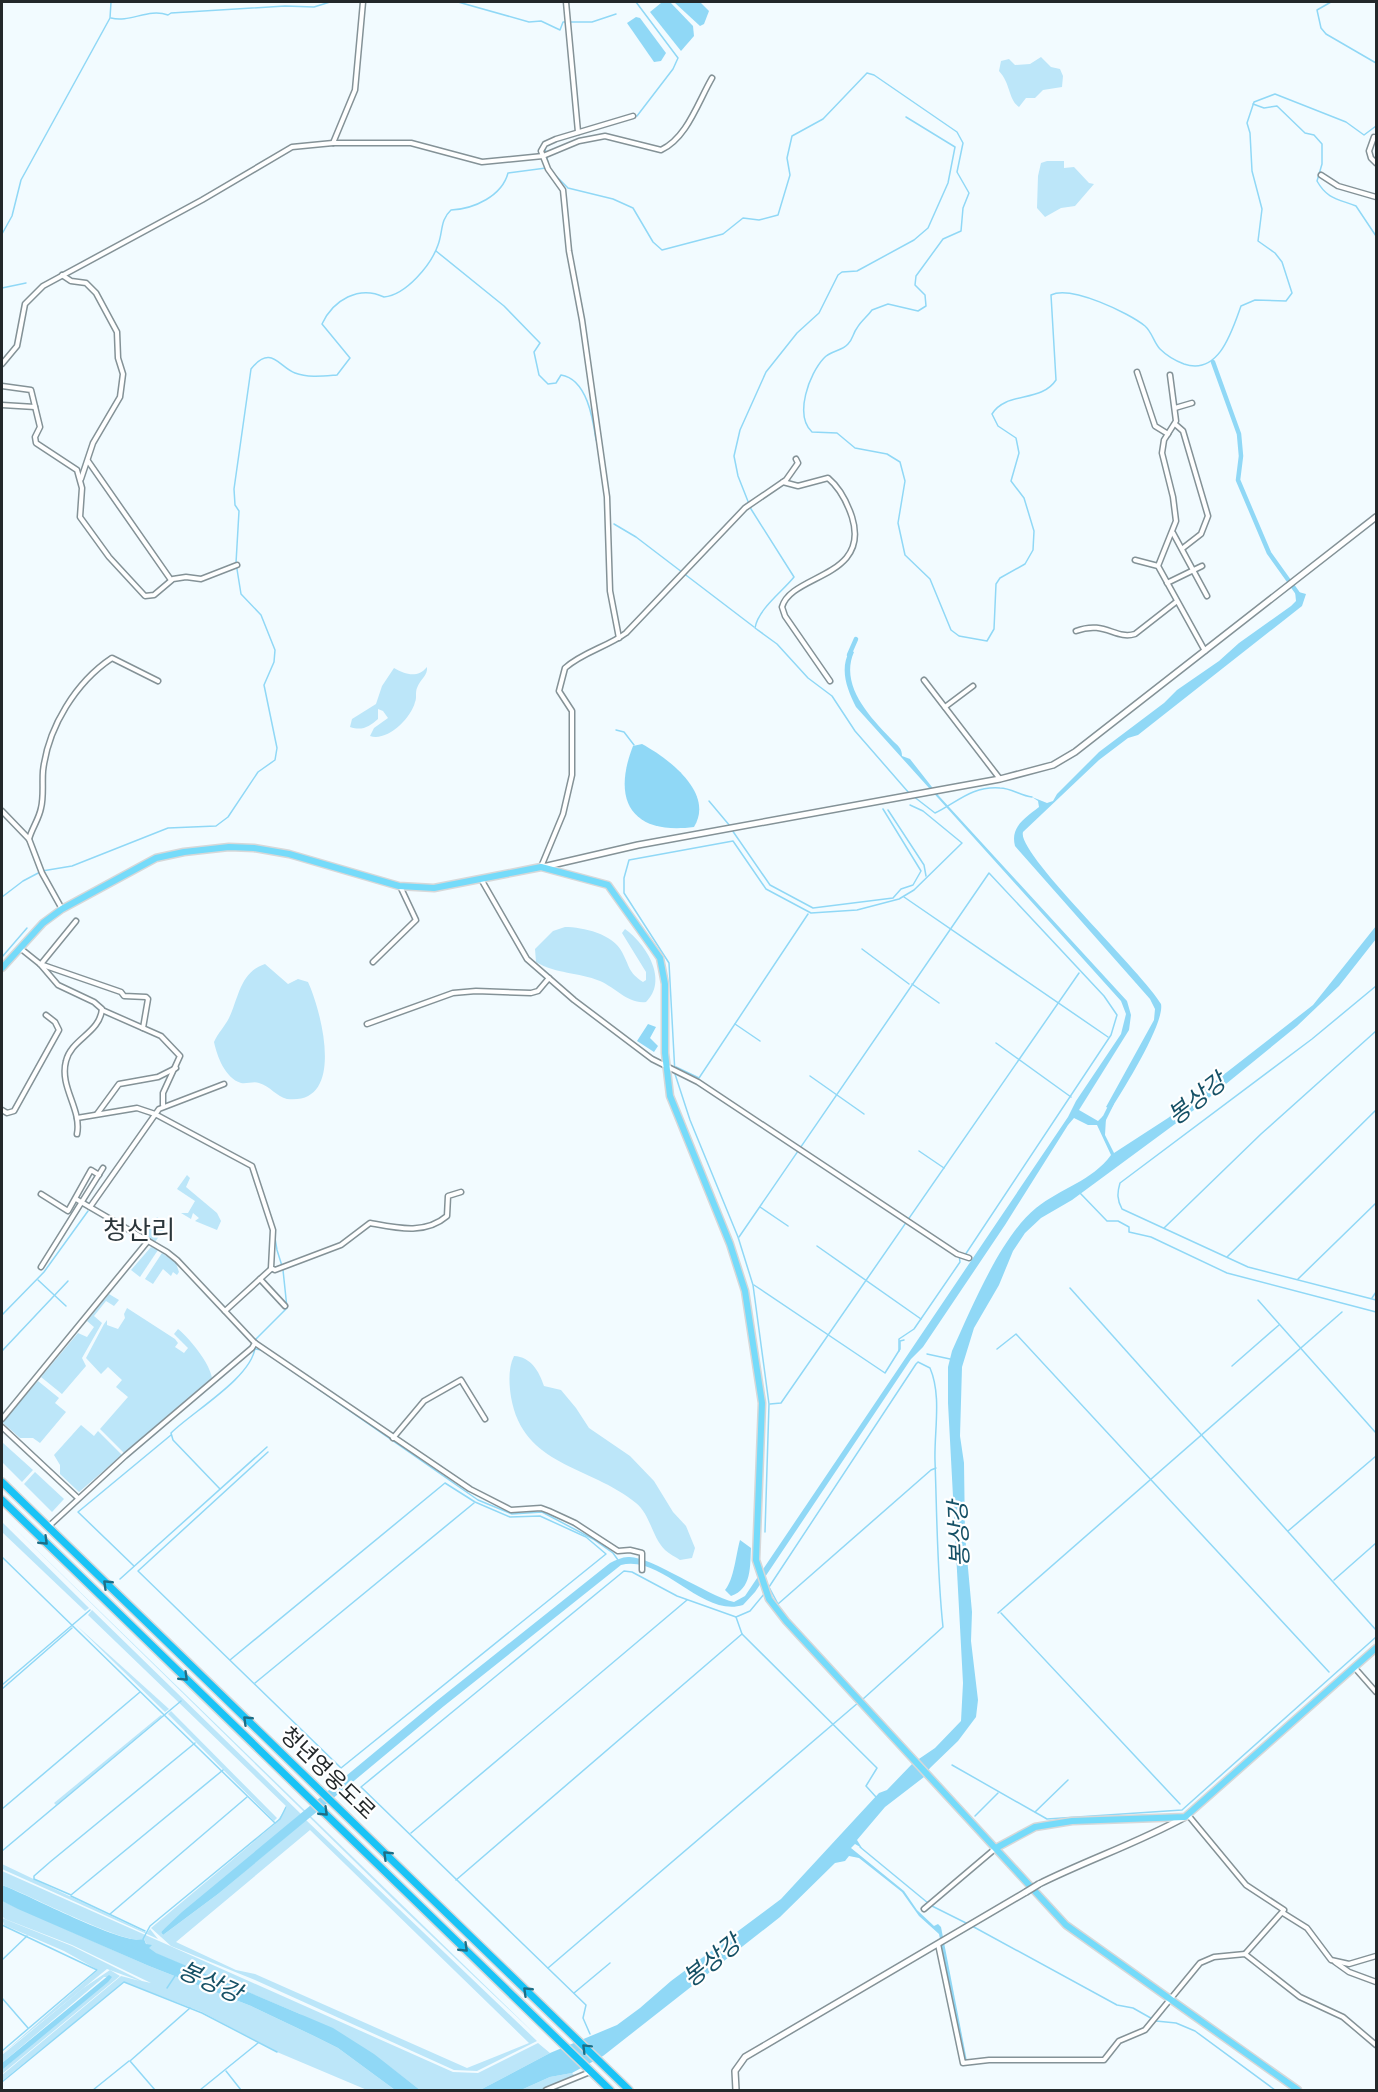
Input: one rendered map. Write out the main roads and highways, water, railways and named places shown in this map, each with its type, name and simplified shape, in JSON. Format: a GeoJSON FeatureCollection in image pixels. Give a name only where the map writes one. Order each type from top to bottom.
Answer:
{"type":"FeatureCollection","features":[{"type":"Feature","properties":{"kind":"highway","name":"청년영웅도로"},"geometry":{"type":"LineString","coordinates":[[2,1482],[629,2091]]}},
{"type":"Feature","properties":{"kind":"highway","name":"청년영웅도로"},"geometry":{"type":"LineString","coordinates":[[2,1500],[610,2091]]}},
{"type":"Feature","properties":{"kind":"main road"},"geometry":{"type":"LineString","coordinates":[[2,968],[43,923],[62,909],[156,858],[219,847],[244,847],[289,854],[399,886],[434,888],[732,828],[910,794],[930,793],[1053,765],[1075,752],[1377,517]]}},
{"type":"Feature","properties":{"kind":"main road"},"geometry":{"type":"LineString","coordinates":[[541,867],[608,885],[660,958],[665,984],[665,1066],[670,1096],[730,1244],[749,1307],[762,1402],[756,1560],[769,1599],[786,1621],[1066,1924],[1298,2091]]}},
{"type":"Feature","properties":{"kind":"main road"},"geometry":{"type":"LineString","coordinates":[[736,2091],[735,2071],[745,2057],[1039,1884],[1084,1861],[1156,1833],[1187,1816],[1377,1648]]}},
{"type":"Feature","properties":{"kind":"main road"},"geometry":{"type":"LineString","coordinates":[[999,1851],[1035,1827],[1072,1821],[1187,1816]]}},
{"type":"Feature","properties":{"kind":"water"},"geometry":{"type":"Polygon","coordinates":[[[670,2],[693,26],[694,36],[681,51],[650,12],[661,3],[670,2]]]}},
{"type":"Feature","properties":{"kind":"water"},"geometry":{"type":"Polygon","coordinates":[[[674,2],[700,2],[709,11],[704,24],[700,26],[674,2]]]}},
{"type":"Feature","properties":{"kind":"water"},"geometry":{"type":"Polygon","coordinates":[[[636,17],[640,18],[666,53],[661,61],[654,62],[627,23],[636,17]]]}},
{"type":"Feature","properties":{"kind":"water"},"geometry":{"type":"Polygon","coordinates":[[[1295,591],[1306,594],[1302,606],[1138,735],[1128,738],[1099,760],[1023,832],[1026,844],[1039,863],[1161,1004],[1157,1026],[1150,1041],[1111,1109],[1106,1107],[1154,1020],[1155,1009],[1150,999],[1015,846],[1015,833],[1020,824],[1039,807],[1038,801],[1032,797],[1047,803],[1053,801],[1057,794],[1099,752],[1164,703],[1177,690],[1291,606],[1296,601],[1295,591]]]}},
{"type":"Feature","properties":{"kind":"water","name":"봉상강"},"geometry":{"type":"Polygon","coordinates":[[[850,650],[854,652],[850,665],[854,689],[867,712],[899,747],[902,756],[910,759],[939,796],[1127,1001],[1131,1015],[1129,1030],[1079,1110],[1098,1121],[1103,1116],[1106,1118],[1105,1135],[1114,1153],[1168,1118],[1313,1005],[1376,926],[1376,939],[1339,986],[1297,1026],[1194,1110],[1072,1200],[1041,1218],[1025,1233],[1013,1251],[999,1285],[974,1328],[962,1367],[960,1436],[964,1463],[965,1535],[972,1612],[971,1641],[978,1700],[976,1717],[958,1741],[930,1768],[924,1777],[885,1807],[857,1840],[862,1848],[855,1844],[851,1848],[904,1891],[917,1910],[934,1926],[938,1924],[941,1927],[967,2061],[964,2062],[939,1934],[919,1916],[902,1892],[859,1858],[849,1856],[845,1861],[835,1863],[780,1917],[603,2056],[572,2073],[550,2077],[521,2090],[480,2090],[550,2053],[617,2025],[640,2008],[671,1981],[781,1899],[879,1793],[887,1790],[913,1763],[935,1748],[961,1721],[963,1683],[948,1403],[948,1367],[952,1351],[988,1274],[1023,1220],[1046,1201],[1086,1178],[1111,1155],[1097,1125],[1088,1125],[1074,1118],[923,1347],[911,1359],[755,1592],[743,1605],[728,1607],[712,1603],[652,1568],[636,1564],[621,1565],[444,1706],[218,1894],[163,1935],[161,1932],[182,1912],[434,1703],[610,1563],[628,1557],[637,1558],[722,1598],[734,1602],[745,1596],[1068,1117],[1076,1101],[1121,1034],[1126,1014],[1121,1001],[856,707],[847,686],[845,672],[850,650]]]}},
{"type":"Feature","properties":{"kind":"water"},"geometry":{"type":"Polygon","coordinates":[[[642,744],[675,767],[694,789],[699,814],[694,827],[656,826],[642,820],[632,810],[627,798],[625,783],[627,766],[633,746],[642,744]]]}},
{"type":"Feature","properties":{"kind":"water"},"geometry":{"type":"Polygon","coordinates":[[[648,1024],[656,1027],[650,1038],[658,1046],[654,1052],[637,1041],[648,1024]]]}},
{"type":"Feature","properties":{"kind":"water"},"geometry":{"type":"Polygon","coordinates":[[[740,1540],[751,1548],[749,1576],[743,1588],[731,1596],[725,1590],[733,1573],[740,1540]]]}},
{"type":"Feature","properties":{"kind":"water","name":"봉상강"},"geometry":{"type":"Polygon","coordinates":[[[2,1885],[98,1928],[134,1939],[144,1939],[146,1944],[152,1945],[149,1948],[156,1953],[333,2028],[374,2054],[420,2090],[395,2090],[338,2048],[314,2036],[251,2006],[149,1966],[18,1909],[2,1901],[2,1885]]]}},
{"type":"Feature","properties":{"kind":"water"},"geometry":{"type":"Polygon","coordinates":[[[109,1975],[112,1977],[108,1982],[2,2070],[2,2063],[109,1975]]]}},
{"type":"Feature","properties":{"kind":"waterway"},"geometry":{"type":"LineString","coordinates":[[2,234],[12,216],[21,180],[110,18],[111,2]]}},
{"type":"Feature","properties":{"kind":"waterway"},"geometry":{"type":"LineString","coordinates":[[111,18],[125,19],[153,13],[168,15],[285,6],[314,7],[330,2]]}},
{"type":"Feature","properties":{"kind":"waterway"},"geometry":{"type":"LineString","coordinates":[[331,2],[354,2]]}},
{"type":"Feature","properties":{"kind":"waterway"},"geometry":{"type":"LineString","coordinates":[[458,2],[529,22],[541,21],[560,30],[563,22],[592,22],[616,14]]}},
{"type":"Feature","properties":{"kind":"waterway"},"geometry":{"type":"LineString","coordinates":[[636,2],[678,58],[673,69],[637,116]]}},
{"type":"Feature","properties":{"kind":"waterway"},"geometry":{"type":"LineString","coordinates":[[1331,2],[1317,10],[1321,28],[1326,34],[1376,63]]}},
{"type":"Feature","properties":{"kind":"waterway"},"geometry":{"type":"LineString","coordinates":[[554,174],[568,188],[613,199],[633,208],[653,242],[662,250],[723,234],[743,218],[759,220],[778,215],[790,175],[787,158],[792,136],[823,119],[867,73],[874,75],[957,132],[963,143],[957,172],[969,193],[963,208],[961,231],[943,239],[916,276],[915,285],[925,295],[926,306],[918,311],[888,304],[872,310],[848,344],[827,356],[818,365],[809,384],[804,416],[812,432],[837,433],[855,448],[887,454],[900,462],[905,481],[898,523],[905,555],[930,579],[951,630],[959,636],[987,641],[994,629],[996,584],[1000,578],[1025,564],[1033,550],[1034,531],[1024,498],[1011,481],[1019,453],[1016,438],[998,426],[992,414],[1006,402],[1042,392],[1056,380],[1051,295],[1072,294],[1114,308],[1145,326],[1158,347],[1171,358],[1184,364],[1196,366],[1206,364],[1222,349],[1241,306],[1255,300],[1286,301],[1292,293],[1282,262],[1275,253],[1258,241],[1262,209],[1252,171],[1250,133],[1247,123],[1254,102],[1275,94],[1346,122],[1364,135],[1376,126]]}},
{"type":"Feature","properties":{"kind":"waterway"},"geometry":{"type":"LineString","coordinates":[[1253,104],[1264,108],[1277,106],[1305,133],[1314,135],[1322,144],[1322,164],[1317,181],[1329,195],[1356,206],[1376,236]]}},
{"type":"Feature","properties":{"kind":"waterway"},"geometry":{"type":"LineString","coordinates":[[906,117],[955,147],[948,183],[928,228],[914,240],[857,271],[842,272],[838,275],[819,313],[797,333],[766,372],[740,430],[734,456],[738,476],[751,509],[794,577],[766,607],[755,628],[777,644],[808,678],[832,696],[855,731],[909,793]]}},
{"type":"Feature","properties":{"kind":"waterway"},"geometry":{"type":"LineString","coordinates":[[545,148],[548,163]]}},
{"type":"Feature","properties":{"kind":"waterway"},"geometry":{"type":"LineString","coordinates":[[2,897],[23,881],[42,871],[72,866],[168,828],[216,826],[228,817],[258,772],[275,760],[277,748],[264,685],[274,662],[275,650],[261,615],[241,594],[236,563],[239,511],[235,505],[234,489],[251,369],[264,358],[269,358],[275,359],[300,375],[337,375],[350,358],[322,324],[333,308],[356,294],[375,294],[384,297],[401,291],[417,278],[435,253],[443,222],[451,210],[469,207],[486,200],[500,188],[508,173],[546,168]]}},
{"type":"Feature","properties":{"kind":"waterway"},"geometry":{"type":"LineString","coordinates":[[436,251],[504,306],[540,343],[534,352],[539,375],[548,384],[556,383],[561,375],[577,384],[587,401],[596,440]]}},
{"type":"Feature","properties":{"kind":"waterway"},"geometry":{"type":"LineString","coordinates":[[2,288],[26,283]]}},
{"type":"Feature","properties":{"kind":"waterway"},"geometry":{"type":"LineString","coordinates":[[1213,362],[1239,434],[1241,456],[1238,480],[1269,553],[1299,595]]}},
{"type":"Feature","properties":{"kind":"waterway"},"geometry":{"type":"LineString","coordinates":[[614,524],[636,537],[754,627]]}},
{"type":"Feature","properties":{"kind":"waterway"},"geometry":{"type":"LineString","coordinates":[[849,655],[856,639]]}},
{"type":"Feature","properties":{"kind":"waterway"},"geometry":{"type":"LineString","coordinates":[[616,730],[624,732],[634,745]]}},
{"type":"Feature","properties":{"kind":"waterway"},"geometry":{"type":"LineString","coordinates":[[913,796],[935,813],[973,792],[990,788],[1004,788],[1032,797]]}},
{"type":"Feature","properties":{"kind":"waterway"},"geometry":{"type":"LineString","coordinates":[[709,801],[730,826]]}},
{"type":"Feature","properties":{"kind":"waterway"},"geometry":{"type":"LineString","coordinates":[[765,1532],[769,1404],[753,1285],[738,1237],[690,1120],[675,1074],[669,963],[624,893],[624,878],[629,860],[733,841],[766,889],[811,913],[857,910],[899,899],[914,890],[962,843],[923,811],[910,805]]}},
{"type":"Feature","properties":{"kind":"waterway"},"geometry":{"type":"LineString","coordinates":[[732,830],[770,885],[813,908],[893,898],[901,889],[913,885],[921,871],[883,809]]}},
{"type":"Feature","properties":{"kind":"waterway"},"geometry":{"type":"LineString","coordinates":[[888,810],[924,865],[926,876]]}},
{"type":"Feature","properties":{"kind":"waterway"},"geometry":{"type":"LineString","coordinates":[[739,1237],[989,873],[1104,996],[1117,1015],[1111,1035],[965,1255]]}},
{"type":"Feature","properties":{"kind":"waterway"},"geometry":{"type":"LineString","coordinates":[[904,897],[1108,1037]]}},
{"type":"Feature","properties":{"kind":"waterway"},"geometry":{"type":"LineString","coordinates":[[676,1067],[699,1078],[808,914]]}},
{"type":"Feature","properties":{"kind":"waterway"},"geometry":{"type":"LineString","coordinates":[[2,957],[27,928]]}},
{"type":"Feature","properties":{"kind":"waterway"},"geometry":{"type":"LineString","coordinates":[[862,949],[909,984]]}},
{"type":"Feature","properties":{"kind":"waterway"},"geometry":{"type":"LineString","coordinates":[[770,1404],[781,1403],[1079,973]]}},
{"type":"Feature","properties":{"kind":"waterway"},"geometry":{"type":"LineString","coordinates":[[912,984],[939,1003]]}},
{"type":"Feature","properties":{"kind":"waterway","name":"봉상강"},"geometry":{"type":"LineString","coordinates":[[1376,986],[1312,1039],[1120,1183],[1118,1193],[1122,1209],[1248,1267],[1376,1300]]}},
{"type":"Feature","properties":{"kind":"waterway"},"geometry":{"type":"LineString","coordinates":[[735,1024],[760,1041]]}},
{"type":"Feature","properties":{"kind":"waterway"},"geometry":{"type":"LineString","coordinates":[[1164,1228],[1261,1134],[1376,1031]]}},
{"type":"Feature","properties":{"kind":"waterway"},"geometry":{"type":"LineString","coordinates":[[996,1043],[1071,1097]]}},
{"type":"Feature","properties":{"kind":"waterway"},"geometry":{"type":"LineString","coordinates":[[810,1076],[864,1114]]}},
{"type":"Feature","properties":{"kind":"waterway"},"geometry":{"type":"LineString","coordinates":[[1102,1123],[1112,1103]]}},
{"type":"Feature","properties":{"kind":"waterway"},"geometry":{"type":"LineString","coordinates":[[1227,1257],[1376,1110]]}},
{"type":"Feature","properties":{"kind":"waterway"},"geometry":{"type":"LineString","coordinates":[[919,1151],[944,1168]]}},
{"type":"Feature","properties":{"kind":"waterway"},"geometry":{"type":"LineString","coordinates":[[1080,1193],[1107,1221],[1118,1221],[1129,1227],[1129,1232],[1151,1237],[1227,1273],[1376,1312]]}},
{"type":"Feature","properties":{"kind":"waterway"},"geometry":{"type":"LineString","coordinates":[[1298,1279],[1376,1203]]}},
{"type":"Feature","properties":{"kind":"waterway"},"geometry":{"type":"LineString","coordinates":[[760,1207],[788,1226]]}},
{"type":"Feature","properties":{"kind":"waterway"},"geometry":{"type":"LineString","coordinates":[[2,1315],[44,1272],[88,1211]]}},
{"type":"Feature","properties":{"kind":"waterway"},"geometry":{"type":"LineString","coordinates":[[272,1221],[282,1266]]}},
{"type":"Feature","properties":{"kind":"waterway"},"geometry":{"type":"LineString","coordinates":[[817,1246],[921,1319]]}},
{"type":"Feature","properties":{"kind":"waterway"},"geometry":{"type":"LineString","coordinates":[[899,1351],[899,1339],[914,1329],[960,1262],[959,1255]]}},
{"type":"Feature","properties":{"kind":"waterway"},"geometry":{"type":"LineString","coordinates":[[256,1339],[287,1308],[283,1270]]}},
{"type":"Feature","properties":{"kind":"waterway"},"geometry":{"type":"LineString","coordinates":[[38,1280],[66,1306]]}},
{"type":"Feature","properties":{"kind":"waterway"},"geometry":{"type":"LineString","coordinates":[[2,1351],[68,1281]]}},
{"type":"Feature","properties":{"kind":"waterway"},"geometry":{"type":"LineString","coordinates":[[754,1285],[885,1373],[900,1349],[900,1341],[904,1340]]}},
{"type":"Feature","properties":{"kind":"waterway"},"geometry":{"type":"LineString","coordinates":[[1070,1288],[1376,1630]]}},
{"type":"Feature","properties":{"kind":"waterway"},"geometry":{"type":"LineString","coordinates":[[1372,1298],[1376,1292]]}},
{"type":"Feature","properties":{"kind":"waterway"},"geometry":{"type":"LineString","coordinates":[[1258,1300],[1376,1433]]}},
{"type":"Feature","properties":{"kind":"waterway"},"geometry":{"type":"LineString","coordinates":[[998,1613],[1342,1312]]}},
{"type":"Feature","properties":{"kind":"waterway"},"geometry":{"type":"LineString","coordinates":[[1232,1366],[1279,1325]]}},
{"type":"Feature","properties":{"kind":"waterway"},"geometry":{"type":"LineString","coordinates":[[997,1349],[1016,1334],[1329,1672]]}},
{"type":"Feature","properties":{"kind":"waterway"},"geometry":{"type":"LineString","coordinates":[[220,1489],[173,1440],[171,1433],[232,1383],[251,1359],[255,1348]]}},
{"type":"Feature","properties":{"kind":"waterway"},"geometry":{"type":"LineString","coordinates":[[255,1349],[262,1350],[478,1500],[512,1514],[542,1512],[593,1539],[613,1553],[618,1560]]}},
{"type":"Feature","properties":{"kind":"waterway"},"geometry":{"type":"LineString","coordinates":[[927,1354],[950,1359]]}},
{"type":"Feature","properties":{"kind":"waterway","name":"봉상강"},"geometry":{"type":"LineString","coordinates":[[863,1699],[943,1627],[937,1544],[936,1482],[935,1461],[937,1402],[930,1368],[918,1362],[916,1364],[769,1587],[778,1604],[931,1470],[936,1468]]}},
{"type":"Feature","properties":{"kind":"waterway"},"geometry":{"type":"LineString","coordinates":[[134,1566],[78,1512],[171,1435]]}},
{"type":"Feature","properties":{"kind":"waterway"},"geometry":{"type":"LineString","coordinates":[[120,1579],[267,1447]]}},
{"type":"Feature","properties":{"kind":"waterway"},"geometry":{"type":"LineString","coordinates":[[230,1660],[445,1483],[475,1502],[510,1517],[540,1516],[586,1537],[606,1554],[341,1768],[138,1571],[268,1452]]}},
{"type":"Feature","properties":{"kind":"waterway"},"geometry":{"type":"LineString","coordinates":[[1288,1531],[1376,1456]]}},
{"type":"Feature","properties":{"kind":"waterway"},"geometry":{"type":"LineString","coordinates":[[255,1683],[474,1503]]}},
{"type":"Feature","properties":{"kind":"waterway"},"geometry":{"type":"LineString","coordinates":[[1334,1580],[1376,1543]]}},
{"type":"Feature","properties":{"kind":"waterway"},"geometry":{"type":"LineString","coordinates":[[2,1557],[275,1823]]}},
{"type":"Feature","properties":{"kind":"waterway"},"geometry":{"type":"LineString","coordinates":[[590,2034],[583,2018],[586,2005],[361,1787],[624,1571],[632,1572],[677,1596],[736,1617],[750,1611],[765,1593]]}},
{"type":"Feature","properties":{"kind":"waterway"},"geometry":{"type":"LineString","coordinates":[[411,1833],[687,1600]]}},
{"type":"Feature","properties":{"kind":"waterway"},"geometry":{"type":"LineString","coordinates":[[2,1685],[90,1610]]}},
{"type":"Feature","properties":{"kind":"waterway"},"geometry":{"type":"LineString","coordinates":[[1001,1613],[1180,1804]]}},
{"type":"Feature","properties":{"kind":"waterway"},"geometry":{"type":"LineString","coordinates":[[736,1617],[742,1634],[877,1768],[866,1786],[876,1797]]}},
{"type":"Feature","properties":{"kind":"waterway"},"geometry":{"type":"LineString","coordinates":[[2,1689],[72,1628]]}},
{"type":"Feature","properties":{"kind":"waterway"},"geometry":{"type":"LineString","coordinates":[[456,1880],[742,1634]]}},
{"type":"Feature","properties":{"kind":"waterway"},"geometry":{"type":"LineString","coordinates":[[952,1765],[1047,1819],[1182,1810],[1376,1637]]}},
{"type":"Feature","properties":{"kind":"waterway"},"geometry":{"type":"LineString","coordinates":[[2,1809],[140,1692]]}},
{"type":"Feature","properties":{"kind":"waterway"},"geometry":{"type":"LineString","coordinates":[[2,1851],[181,1701]]}},
{"type":"Feature","properties":{"kind":"waterway"},"geometry":{"type":"LineString","coordinates":[[548,1968],[859,1702]]}},
{"type":"Feature","properties":{"kind":"waterway"},"geometry":{"type":"LineString","coordinates":[[195,1743],[50,1862],[34,1876],[34,1879],[71,1895],[223,1770]]}},
{"type":"Feature","properties":{"kind":"waterway"},"geometry":{"type":"LineString","coordinates":[[1035,1812],[1068,1780]]}},
{"type":"Feature","properties":{"kind":"waterway"},"geometry":{"type":"LineString","coordinates":[[975,1816],[998,1793]]}},
{"type":"Feature","properties":{"kind":"waterway"},"geometry":{"type":"LineString","coordinates":[[110,1914],[247,1797]]}},
{"type":"Feature","properties":{"kind":"waterway"},"geometry":{"type":"LineString","coordinates":[[143,1939],[150,1926],[280,1819],[286,1807]]}},
{"type":"Feature","properties":{"kind":"waterway"},"geometry":{"type":"LineString","coordinates":[[860,1847],[928,1903]]}},
{"type":"Feature","properties":{"kind":"waterway"},"geometry":{"type":"LineString","coordinates":[[71,1896],[145,1931]]}},
{"type":"Feature","properties":{"kind":"waterway"},"geometry":{"type":"LineString","coordinates":[[932,1906],[968,1924]]}},
{"type":"Feature","properties":{"kind":"waterway"},"geometry":{"type":"LineString","coordinates":[[2,1925],[97,1970],[2,2051]]}},
{"type":"Feature","properties":{"kind":"waterway"},"geometry":{"type":"LineString","coordinates":[[972,1926],[1117,2005],[1133,2008],[1156,2021],[1176,2023],[1195,2031],[1275,2090]]}},
{"type":"Feature","properties":{"kind":"waterway"},"geometry":{"type":"LineString","coordinates":[[2,1960],[27,1936]]}},
{"type":"Feature","properties":{"kind":"waterway"},"geometry":{"type":"LineString","coordinates":[[574,1993],[610,1963]]}},
{"type":"Feature","properties":{"kind":"waterway","name":"봉상강"},"geometry":{"type":"LineString","coordinates":[[167,1988],[175,1976]]}},
{"type":"Feature","properties":{"kind":"waterway"},"geometry":{"type":"LineString","coordinates":[[2,2082],[124,1982],[202,2013],[277,2052]]}},
{"type":"Feature","properties":{"kind":"waterway"},"geometry":{"type":"LineString","coordinates":[[2,1998],[28,2028]]}},
{"type":"Feature","properties":{"kind":"waterway"},"geometry":{"type":"LineString","coordinates":[[155,2090],[130,2061],[190,2008]]}},
{"type":"Feature","properties":{"kind":"waterway"},"geometry":{"type":"LineString","coordinates":[[200,2090],[258,2043]]}},
{"type":"Feature","properties":{"kind":"waterway"},"geometry":{"type":"LineString","coordinates":[[93,2090],[129,2061]]}},
{"type":"Feature","properties":{"kind":"waterway"},"geometry":{"type":"LineString","coordinates":[[226,2071],[241,2090]]}},
{"type":"Feature","properties":{"kind":"district","name":"청산리"},"geometry":{"type":"Point","coordinates":[139,1231]}}]}
